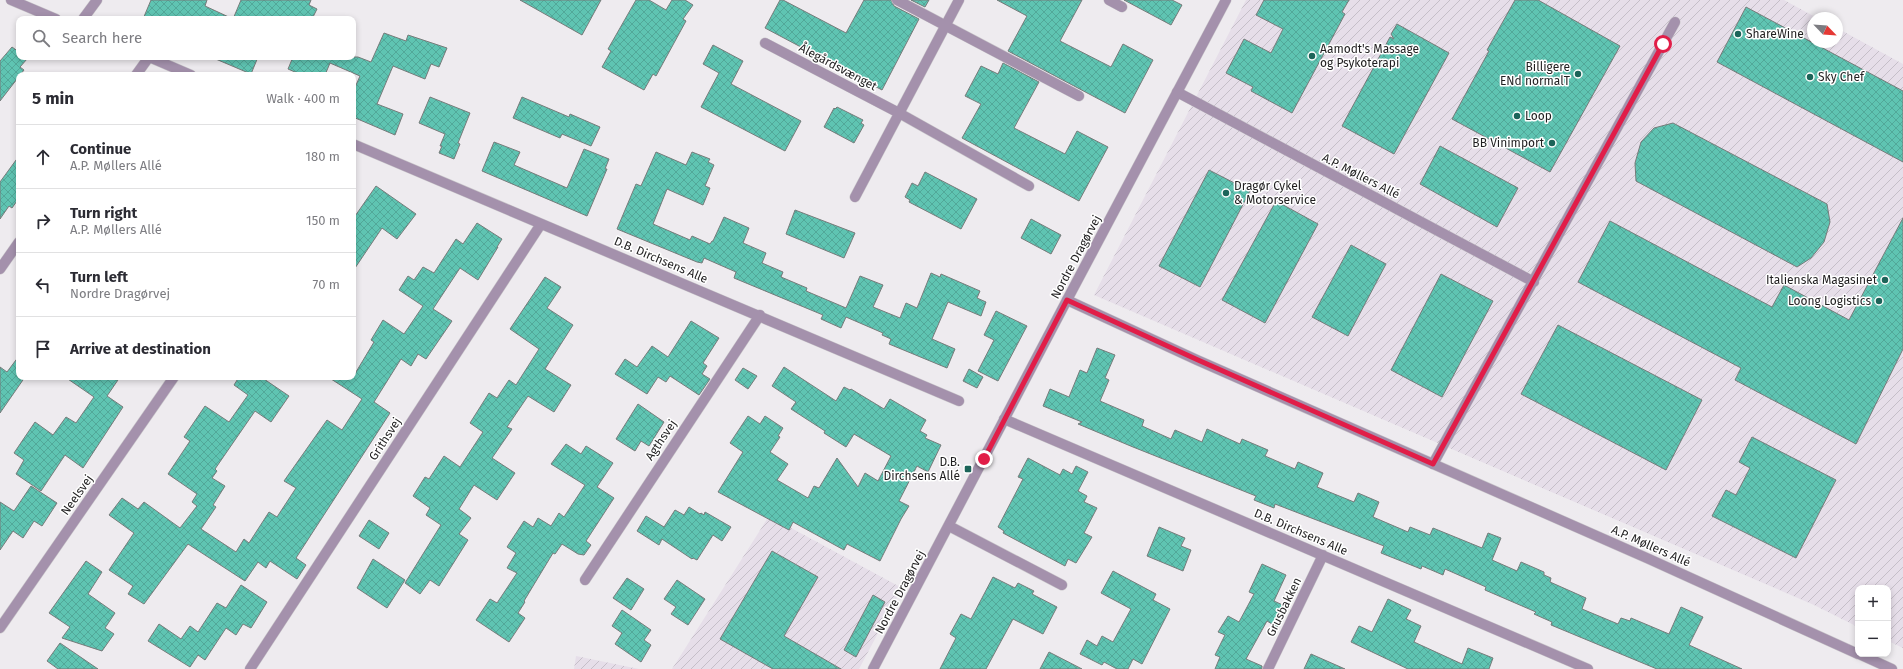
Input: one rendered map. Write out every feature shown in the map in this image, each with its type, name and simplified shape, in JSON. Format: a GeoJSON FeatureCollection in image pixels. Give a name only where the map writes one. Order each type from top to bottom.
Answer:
{"type":"FeatureCollection","features":[{"type":"Feature","properties":{"kind":"street"},"geometry":{"type":"LineString","coordinates":[[11,0],[49,16]]}},
{"type":"Feature","properties":{"kind":"street"},"geometry":{"type":"LineString","coordinates":[[85,16],[97,0]]}},
{"type":"Feature","properties":{"kind":"street"},"geometry":{"type":"LineString","coordinates":[[897,0],[1079,96]]}},
{"type":"Feature","properties":{"kind":"street"},"geometry":{"type":"LineString","coordinates":[[855,197],[959,0]]}},
{"type":"Feature","properties":{"kind":"street"},"geometry":{"type":"LineString","coordinates":[[1109,0],[1122,7]]}},
{"type":"Feature","properties":{"kind":"street","name":"Nordre Dragørvej"},"geometry":{"type":"LineString","coordinates":[[873,669],[1226,0]]}},
{"type":"Feature","properties":{"kind":"street"},"geometry":{"type":"LineString","coordinates":[[1433,464],[1675,22]]}},
{"type":"Feature","properties":{"kind":"street","name":"Ålegårdsvænget"},"geometry":{"type":"LineString","coordinates":[[765,43],[899,113],[1029,186]]}},
{"type":"Feature","properties":{"kind":"street"},"geometry":{"type":"LineString","coordinates":[[138,72],[147,60]]}},
{"type":"Feature","properties":{"kind":"street"},"geometry":{"type":"LineString","coordinates":[[156,60],[184,72]]}},
{"type":"Feature","properties":{"kind":"street","name":"A.P. Møllers Allé"},"geometry":{"type":"LineString","coordinates":[[1177,92],[1534,282]]}},
{"type":"Feature","properties":{"kind":"street","name":"D.B. Dirchsens Alle"},"geometry":{"type":"LineString","coordinates":[[356,145],[760,315],[959,401]]}},
{"type":"Feature","properties":{"kind":"street","name":"Grithsvej"},"geometry":{"type":"LineString","coordinates":[[250,669],[541,224]]}},
{"type":"Feature","properties":{"kind":"street"},"geometry":{"type":"LineString","coordinates":[[0,269],[16,246]]}},
{"type":"Feature","properties":{"kind":"street","name":"A.P. Møllers Allé"},"geometry":{"type":"LineString","coordinates":[[1067,300],[1198,360],[1855,653]]}},
{"type":"Feature","properties":{"kind":"street","name":"Agthsvej"},"geometry":{"type":"LineString","coordinates":[[585,580],[760,315]]}},
{"type":"Feature","properties":{"kind":"street","name":"Neelsvej"},"geometry":{"type":"LineString","coordinates":[[0,628],[172,380]]}},
{"type":"Feature","properties":{"kind":"street","name":"D.B. Dirchsens Alle"},"geometry":{"type":"LineString","coordinates":[[1004,419],[1588,669]]}},
{"type":"Feature","properties":{"kind":"street"},"geometry":{"type":"LineString","coordinates":[[949,526],[1062,585]]}},
{"type":"Feature","properties":{"kind":"street","name":"Grusbakken"},"geometry":{"type":"LineString","coordinates":[[1268,669],[1323,555]]}},
{"type":"Feature","properties":{"kind":"street","name":"A.P. Møllers Allé"},"geometry":{"type":"LineString","coordinates":[[1865,657],[1892,669]]}},
{"type":"Feature","properties":{"kind":"shaded area"},"geometry":{"type":"Polygon","coordinates":[[[1246,0],[1784,0],[1807,13],[1807,48],[1843,48],[1843,31],[1903,64],[1903,648],[1891,642],[1891,585],[1855,585],[1855,626],[1814,605],[1094,295],[1246,0]]]}},
{"type":"Feature","properties":{"kind":"shaded area"},"geometry":{"type":"Polygon","coordinates":[[[769,516],[902,588],[859,669],[672,669],[769,516]]]}},
{"type":"Feature","properties":{"kind":"shaded area"},"geometry":{"type":"Polygon","coordinates":[[[576,656],[639,669],[574,669],[576,656]]]}},
{"type":"Feature","properties":{"kind":"building"},"geometry":{"type":"Polygon","coordinates":[[[151,0],[207,0],[205,6],[227,16],[144,16],[151,0]]]}},
{"type":"Feature","properties":{"kind":"building"},"geometry":{"type":"Polygon","coordinates":[[[241,0],[311,0],[309,5],[317,9],[314,16],[234,16],[241,0]]]}},
{"type":"Feature","properties":{"kind":"building"},"geometry":{"type":"Polygon","coordinates":[[[520,0],[601,0],[582,35],[520,0]]]}},
{"type":"Feature","properties":{"kind":"building"},"geometry":{"type":"Polygon","coordinates":[[[636,0],[649,0],[666,10],[672,0],[685,0],[693,5],[683,19],[686,21],[656,76],[653,74],[644,90],[602,67],[611,51],[608,49],[636,0]]]}},
{"type":"Feature","properties":{"kind":"building"},"geometry":{"type":"Polygon","coordinates":[[[780,0],[783,0],[846,33],[864,0],[891,0],[894,6],[919,19],[882,90],[765,28],[780,0]]]}},
{"type":"Feature","properties":{"kind":"building"},"geometry":{"type":"Polygon","coordinates":[[[911,0],[929,0],[925,7],[911,0]]]}},
{"type":"Feature","properties":{"kind":"building"},"geometry":{"type":"Polygon","coordinates":[[[997,0],[1082,0],[1060,41],[1111,67],[1123,44],[1153,60],[1125,113],[1008,51],[1027,16],[997,0]]]}},
{"type":"Feature","properties":{"kind":"building"},"geometry":{"type":"Polygon","coordinates":[[[1124,0],[1172,0],[1182,5],[1171,25],[1124,0]]]}},
{"type":"Feature","properties":{"kind":"building"},"geometry":{"type":"Polygon","coordinates":[[[1264,0],[1349,0],[1342,12],[1345,14],[1292,113],[1251,91],[1253,87],[1226,73],[1244,39],[1271,53],[1283,29],[1256,15],[1264,0]]]}},
{"type":"Feature","properties":{"kind":"building"},"geometry":{"type":"Polygon","coordinates":[[[1515,0],[1538,0],[1620,46],[1550,172],[1452,119],[1489,51],[1487,50],[1515,0]]]}},
{"type":"Feature","properties":{"kind":"building","name":"Sky Chef"},"geometry":{"type":"Polygon","coordinates":[[[1746,7],[1807,40],[1807,48],[1823,48],[1903,91],[1903,162],[1717,62],[1746,7]]]}},
{"type":"Feature","properties":{"kind":"building"},"geometry":{"type":"Polygon","coordinates":[[[1397,24],[1449,53],[1394,154],[1342,126],[1390,37],[1394,39],[1391,34],[1397,24]]]}},
{"type":"Feature","properties":{"kind":"building"},"geometry":{"type":"Polygon","coordinates":[[[384,33],[406,41],[408,35],[447,48],[439,67],[431,64],[425,79],[393,66],[377,104],[403,114],[395,135],[356,118],[356,85],[360,76],[356,74],[356,72],[351,72],[330,63],[326,72],[295,72],[288,69],[292,60],[356,60],[356,57],[358,57],[371,62],[384,33]]]}},
{"type":"Feature","properties":{"kind":"building"},"geometry":{"type":"Polygon","coordinates":[[[713,45],[743,61],[731,84],[801,121],[785,151],[701,107],[719,73],[703,64],[713,45]]]}},
{"type":"Feature","properties":{"kind":"building"},"geometry":{"type":"Polygon","coordinates":[[[12,47],[16,50],[16,60],[26,60],[20,67],[24,70],[22,72],[16,72],[16,80],[0,101],[0,61],[12,47]]]}},
{"type":"Feature","properties":{"kind":"building"},"geometry":{"type":"Polygon","coordinates":[[[218,60],[257,60],[252,72],[246,72],[218,60]]]}},
{"type":"Feature","properties":{"kind":"building"},"geometry":{"type":"Polygon","coordinates":[[[1003,63],[1039,82],[1014,128],[1065,154],[1077,131],[1108,147],[1079,201],[962,138],[981,104],[965,96],[981,66],[998,74],[1003,63]]]}},
{"type":"Feature","properties":{"kind":"building"},"geometry":{"type":"Polygon","coordinates":[[[430,97],[470,113],[458,143],[460,144],[454,159],[439,153],[445,134],[419,123],[430,97]]]}},
{"type":"Feature","properties":{"kind":"building"},"geometry":{"type":"Polygon","coordinates":[[[522,97],[569,117],[570,114],[600,127],[591,146],[562,134],[560,138],[513,118],[522,97]]]}},
{"type":"Feature","properties":{"kind":"building"},"geometry":{"type":"Polygon","coordinates":[[[837,107],[863,120],[861,123],[864,125],[854,143],[824,127],[834,108],[835,109],[837,107]]]}},
{"type":"Feature","properties":{"kind":"building"},"geometry":{"type":"Polygon","coordinates":[[[1673,123],[1827,204],[1830,222],[1824,242],[1811,258],[1797,267],[1636,181],[1635,163],[1641,142],[1654,128],[1673,123]]]}},
{"type":"Feature","properties":{"kind":"building"},"geometry":{"type":"Polygon","coordinates":[[[494,142],[520,152],[514,165],[567,188],[584,149],[609,159],[605,169],[607,169],[587,216],[482,171],[494,142]]]}},
{"type":"Feature","properties":{"kind":"building"},"geometry":{"type":"Polygon","coordinates":[[[1440,146],[1518,188],[1497,227],[1420,184],[1440,146]]]}},
{"type":"Feature","properties":{"kind":"building"},"geometry":{"type":"Polygon","coordinates":[[[656,152],[686,165],[692,152],[710,159],[708,162],[714,165],[705,186],[710,188],[703,205],[667,189],[653,224],[690,240],[692,236],[710,244],[713,241],[724,217],[749,228],[743,243],[766,253],[762,263],[783,272],[781,277],[807,288],[806,291],[846,308],[860,276],[883,285],[873,307],[900,318],[906,303],[917,308],[931,273],[940,277],[941,274],[980,291],[977,298],[986,302],[981,316],[948,302],[932,339],[955,349],[947,368],[889,344],[891,339],[882,335],[883,333],[846,317],[841,328],[821,319],[823,315],[734,278],[736,272],[704,258],[702,263],[697,262],[617,229],[636,184],[641,186],[656,152]]]}},
{"type":"Feature","properties":{"kind":"building"},"geometry":{"type":"Polygon","coordinates":[[[16,160],[16,202],[12,208],[9,206],[0,219],[0,182],[16,160]]]}},
{"type":"Feature","properties":{"kind":"building"},"geometry":{"type":"Polygon","coordinates":[[[1209,170],[1250,191],[1200,287],[1159,266],[1209,170]]]}},
{"type":"Feature","properties":{"kind":"building"},"geometry":{"type":"Polygon","coordinates":[[[925,172],[977,199],[961,229],[909,202],[910,200],[905,197],[912,183],[918,186],[925,172]]]}},
{"type":"Feature","properties":{"kind":"building"},"geometry":{"type":"Polygon","coordinates":[[[376,186],[416,214],[397,239],[382,228],[356,267],[356,215],[376,186]]]}},
{"type":"Feature","properties":{"kind":"building"},"geometry":{"type":"Polygon","coordinates":[[[1276,201],[1318,224],[1265,323],[1222,300],[1276,201]]]}},
{"type":"Feature","properties":{"kind":"building"},"geometry":{"type":"Polygon","coordinates":[[[795,210],[855,233],[844,258],[786,234],[795,210]]]}},
{"type":"Feature","properties":{"kind":"building"},"geometry":{"type":"Polygon","coordinates":[[[1903,218],[1903,349],[1856,444],[1735,380],[1741,368],[1578,282],[1610,221],[1772,307],[1784,285],[1849,320],[1903,218]]]}},
{"type":"Feature","properties":{"kind":"building"},"geometry":{"type":"Polygon","coordinates":[[[1031,219],[1061,235],[1051,254],[1021,238],[1031,219]]]}},
{"type":"Feature","properties":{"kind":"building"},"geometry":{"type":"Polygon","coordinates":[[[477,223],[502,239],[478,280],[460,268],[433,309],[452,321],[426,359],[418,354],[411,366],[401,359],[374,402],[390,413],[296,558],[306,565],[297,579],[270,561],[266,568],[258,562],[245,581],[188,544],[144,604],[128,594],[133,586],[109,570],[134,533],[109,515],[122,498],[138,509],[144,502],[180,528],[197,506],[192,502],[197,494],[168,474],[190,441],[184,437],[205,406],[229,422],[248,395],[234,385],[237,380],[265,380],[289,396],[271,422],[255,411],[215,469],[217,471],[212,478],[225,486],[213,505],[216,507],[201,529],[236,552],[244,539],[249,543],[269,512],[277,517],[296,488],[284,481],[327,420],[342,430],[362,399],[333,380],[356,380],[356,372],[374,342],[371,340],[383,320],[404,334],[423,306],[399,290],[408,276],[414,280],[423,267],[434,273],[456,239],[463,244],[477,223]]]}},
{"type":"Feature","properties":{"kind":"building"},"geometry":{"type":"Polygon","coordinates":[[[1351,245],[1386,264],[1348,336],[1312,317],[1351,245]]]}},
{"type":"Feature","properties":{"kind":"building"},"geometry":{"type":"Polygon","coordinates":[[[1441,274],[1493,301],[1442,397],[1391,370],[1441,274]]]}},
{"type":"Feature","properties":{"kind":"building"},"geometry":{"type":"Polygon","coordinates":[[[545,277],[561,287],[547,308],[573,325],[545,369],[571,385],[554,412],[528,396],[507,427],[512,429],[492,458],[515,473],[497,500],[474,485],[459,509],[471,518],[459,534],[468,540],[439,586],[430,580],[420,594],[405,583],[441,525],[426,515],[430,508],[413,496],[425,477],[429,479],[444,456],[460,467],[483,432],[470,423],[489,393],[497,398],[509,380],[516,385],[539,349],[510,329],[545,277]]]}},
{"type":"Feature","properties":{"kind":"building"},"geometry":{"type":"Polygon","coordinates":[[[996,311],[1027,326],[998,381],[978,371],[994,340],[984,335],[996,311]]]}},
{"type":"Feature","properties":{"kind":"building"},"geometry":{"type":"Polygon","coordinates":[[[691,321],[719,338],[703,363],[707,366],[702,374],[710,379],[699,395],[670,376],[666,382],[658,377],[647,394],[615,374],[625,359],[637,367],[652,346],[668,357],[691,321]]]}},
{"type":"Feature","properties":{"kind":"building"},"geometry":{"type":"Polygon","coordinates":[[[1558,325],[1702,400],[1666,470],[1521,394],[1558,325]]]}},
{"type":"Feature","properties":{"kind":"building"},"geometry":{"type":"Polygon","coordinates":[[[1097,348],[1115,355],[1105,378],[1109,380],[1100,401],[1144,420],[1142,426],[1171,439],[1175,430],[1202,442],[1207,429],[1240,444],[1242,439],[1268,450],[1265,456],[1295,469],[1298,462],[1323,473],[1317,487],[1354,502],[1358,493],[1379,502],[1373,517],[1408,532],[1410,527],[1430,535],[1433,528],[1482,548],[1488,533],[1501,538],[1492,560],[1517,571],[1521,562],[1544,572],[1544,575],[1551,578],[1550,582],[1586,598],[1582,609],[1618,624],[1621,618],[1630,621],[1631,618],[1669,634],[1681,607],[1703,617],[1689,645],[1742,669],[1657,669],[1551,625],[1552,622],[1534,614],[1536,612],[1485,590],[1486,587],[1445,569],[1443,575],[1422,566],[1421,569],[1381,553],[1384,546],[1275,504],[1274,508],[1254,500],[1256,496],[1078,424],[1082,422],[1043,406],[1050,389],[1069,397],[1080,370],[1087,373],[1097,348]]]}},
{"type":"Feature","properties":{"kind":"building"},"geometry":{"type":"Polygon","coordinates":[[[16,360],[16,380],[23,380],[0,413],[0,367],[7,372],[16,360]]]}},
{"type":"Feature","properties":{"kind":"building"},"geometry":{"type":"Polygon","coordinates":[[[784,367],[836,401],[844,387],[850,390],[851,389],[884,409],[890,399],[926,420],[920,431],[927,435],[925,438],[941,445],[928,472],[917,466],[899,501],[909,506],[880,561],[847,544],[844,550],[793,522],[789,530],[718,492],[743,452],[730,443],[748,416],[760,424],[765,416],[783,428],[778,436],[780,437],[770,452],[788,464],[777,480],[808,498],[814,486],[819,488],[837,458],[858,487],[865,473],[878,481],[891,456],[854,434],[846,447],[824,433],[825,431],[791,409],[796,402],[772,386],[784,367]]]}},
{"type":"Feature","properties":{"kind":"building"},"geometry":{"type":"Polygon","coordinates":[[[743,368],[757,376],[748,389],[735,380],[743,368]]]}},
{"type":"Feature","properties":{"kind":"building"},"geometry":{"type":"Polygon","coordinates":[[[969,369],[983,377],[977,388],[963,381],[969,369]]]}},
{"type":"Feature","properties":{"kind":"building"},"geometry":{"type":"Polygon","coordinates":[[[69,380],[118,380],[107,396],[123,407],[83,468],[65,455],[41,491],[16,474],[24,460],[14,453],[35,422],[53,435],[66,417],[76,423],[94,397],[69,380]]]}},
{"type":"Feature","properties":{"kind":"building"},"geometry":{"type":"Polygon","coordinates":[[[638,404],[664,422],[649,446],[641,441],[635,451],[616,439],[638,404]]]}},
{"type":"Feature","properties":{"kind":"building"},"geometry":{"type":"Polygon","coordinates":[[[1752,437],[1836,480],[1796,558],[1712,516],[1726,490],[1736,495],[1750,468],[1739,462],[1752,437]]]}},
{"type":"Feature","properties":{"kind":"building"},"geometry":{"type":"Polygon","coordinates":[[[566,444],[581,454],[586,446],[613,463],[597,487],[614,498],[586,541],[591,545],[584,555],[578,554],[562,544],[555,554],[553,553],[518,613],[525,618],[509,642],[476,620],[490,599],[497,603],[517,573],[507,568],[516,553],[507,547],[524,521],[533,527],[538,518],[551,526],[559,513],[564,517],[585,485],[551,464],[566,444]]]}},
{"type":"Feature","properties":{"kind":"building"},"geometry":{"type":"Polygon","coordinates":[[[1028,458],[1060,475],[1063,469],[1072,474],[1076,466],[1088,472],[1078,491],[1087,496],[1084,502],[1097,508],[1084,533],[1092,537],[1076,563],[1068,559],[1065,566],[1003,533],[1004,531],[998,527],[1023,479],[1018,477],[1028,458]]]}},
{"type":"Feature","properties":{"kind":"building"},"geometry":{"type":"Polygon","coordinates":[[[31,486],[57,503],[42,526],[34,521],[23,538],[13,531],[0,550],[0,502],[14,511],[31,486]]]}},
{"type":"Feature","properties":{"kind":"building"},"geometry":{"type":"Polygon","coordinates":[[[689,507],[700,514],[701,513],[704,515],[705,512],[731,527],[722,541],[713,535],[697,560],[692,559],[662,539],[659,545],[637,531],[646,516],[664,527],[675,510],[684,515],[689,507]]]}},
{"type":"Feature","properties":{"kind":"building"},"geometry":{"type":"Polygon","coordinates":[[[369,520],[389,533],[379,549],[359,536],[369,520]]]}},
{"type":"Feature","properties":{"kind":"building"},"geometry":{"type":"Polygon","coordinates":[[[1159,527],[1185,538],[1181,546],[1191,550],[1183,571],[1147,556],[1159,527]]]}},
{"type":"Feature","properties":{"kind":"building"},"geometry":{"type":"Polygon","coordinates":[[[772,551],[818,577],[784,636],[841,669],[773,669],[720,639],[772,551]]]}},
{"type":"Feature","properties":{"kind":"building"},"geometry":{"type":"Polygon","coordinates":[[[373,559],[405,580],[387,608],[357,588],[373,559]]]}},
{"type":"Feature","properties":{"kind":"building"},"geometry":{"type":"Polygon","coordinates":[[[86,561],[102,572],[88,594],[115,613],[105,628],[114,634],[102,651],[62,638],[70,627],[49,613],[86,561]]]}},
{"type":"Feature","properties":{"kind":"building"},"geometry":{"type":"Polygon","coordinates":[[[1262,564],[1286,575],[1274,601],[1287,607],[1277,627],[1267,621],[1246,659],[1262,666],[1262,669],[1215,669],[1220,657],[1215,655],[1225,635],[1218,632],[1228,616],[1239,622],[1254,594],[1249,592],[1262,564]]]}},
{"type":"Feature","properties":{"kind":"building"},"geometry":{"type":"Polygon","coordinates":[[[1113,571],[1156,594],[1153,600],[1170,609],[1142,664],[1133,659],[1128,669],[1117,669],[1104,662],[1102,665],[1080,654],[1087,640],[1097,646],[1102,636],[1113,642],[1131,609],[1101,593],[1113,571]]]}},
{"type":"Feature","properties":{"kind":"building"},"geometry":{"type":"Polygon","coordinates":[[[993,577],[1015,588],[1018,583],[1034,591],[1032,594],[1057,607],[1043,634],[1013,619],[986,669],[940,669],[956,638],[950,634],[961,614],[971,619],[993,577]]]}},
{"type":"Feature","properties":{"kind":"building"},"geometry":{"type":"Polygon","coordinates":[[[627,578],[644,589],[631,610],[613,598],[627,578]]]}},
{"type":"Feature","properties":{"kind":"building"},"geometry":{"type":"Polygon","coordinates":[[[677,580],[705,599],[688,625],[671,614],[676,607],[664,599],[677,580]]]}},
{"type":"Feature","properties":{"kind":"building"},"geometry":{"type":"Polygon","coordinates":[[[241,585],[267,602],[251,628],[243,624],[236,635],[226,628],[205,660],[198,655],[190,667],[148,641],[159,624],[181,639],[190,626],[198,632],[217,603],[226,608],[241,585]]]}},
{"type":"Feature","properties":{"kind":"building"},"geometry":{"type":"Polygon","coordinates":[[[873,595],[885,602],[856,657],[844,650],[873,595]]]}},
{"type":"Feature","properties":{"kind":"building"},"geometry":{"type":"Polygon","coordinates":[[[1388,599],[1411,610],[1406,619],[1421,626],[1414,642],[1462,664],[1468,648],[1493,658],[1489,669],[1408,669],[1351,642],[1359,626],[1372,632],[1388,599]]]}},
{"type":"Feature","properties":{"kind":"building"},"geometry":{"type":"Polygon","coordinates":[[[622,610],[651,630],[644,640],[651,645],[641,662],[615,644],[622,633],[612,626],[622,610]]]}},
{"type":"Feature","properties":{"kind":"building"},"geometry":{"type":"Polygon","coordinates":[[[60,643],[98,669],[58,669],[47,661],[60,643]]]}},
{"type":"Feature","properties":{"kind":"building"},"geometry":{"type":"Polygon","coordinates":[[[1049,652],[1082,669],[1040,669],[1049,652]]]}},
{"type":"Feature","properties":{"kind":"building"},"geometry":{"type":"Polygon","coordinates":[[[1311,654],[1345,669],[1304,669],[1311,654]]]}},
{"type":"Feature","properties":{"kind":"place","name":"ShareWine"},"geometry":{"type":"Point","coordinates":[1738,34]}},
{"type":"Feature","properties":{"kind":"place","name":"Aamodt's Massage og Psykoterapi"},"geometry":{"type":"Point","coordinates":[1312,56]}},
{"type":"Feature","properties":{"kind":"place","name":"Billigere ENd normalT"},"geometry":{"type":"Point","coordinates":[1578,74]}},
{"type":"Feature","properties":{"kind":"place","name":"Sky Chef"},"geometry":{"type":"Point","coordinates":[1810,77]}},
{"type":"Feature","properties":{"kind":"place","name":"Loop"},"geometry":{"type":"Point","coordinates":[1517,116]}},
{"type":"Feature","properties":{"kind":"place","name":"BB Vinimport"},"geometry":{"type":"Point","coordinates":[1552,143]}},
{"type":"Feature","properties":{"kind":"place","name":"Dragør Cykel & Motorservice"},"geometry":{"type":"Point","coordinates":[1226,193]}},
{"type":"Feature","properties":{"kind":"place","name":"Italienska Magasinet"},"geometry":{"type":"Point","coordinates":[1885,280]}},
{"type":"Feature","properties":{"kind":"place","name":"Loong Logistics"},"geometry":{"type":"Point","coordinates":[1879,301]}},
{"type":"Feature","properties":{"kind":"place","name":"D.B. Dirchsens Allé"},"geometry":{"type":"Point","coordinates":[968,469]}},
{"type":"Feature","properties":{"kind":"route"},"geometry":{"type":"LineString","coordinates":[[984,459],[1067,300],[1433,464],[1663,44]]}}]}
